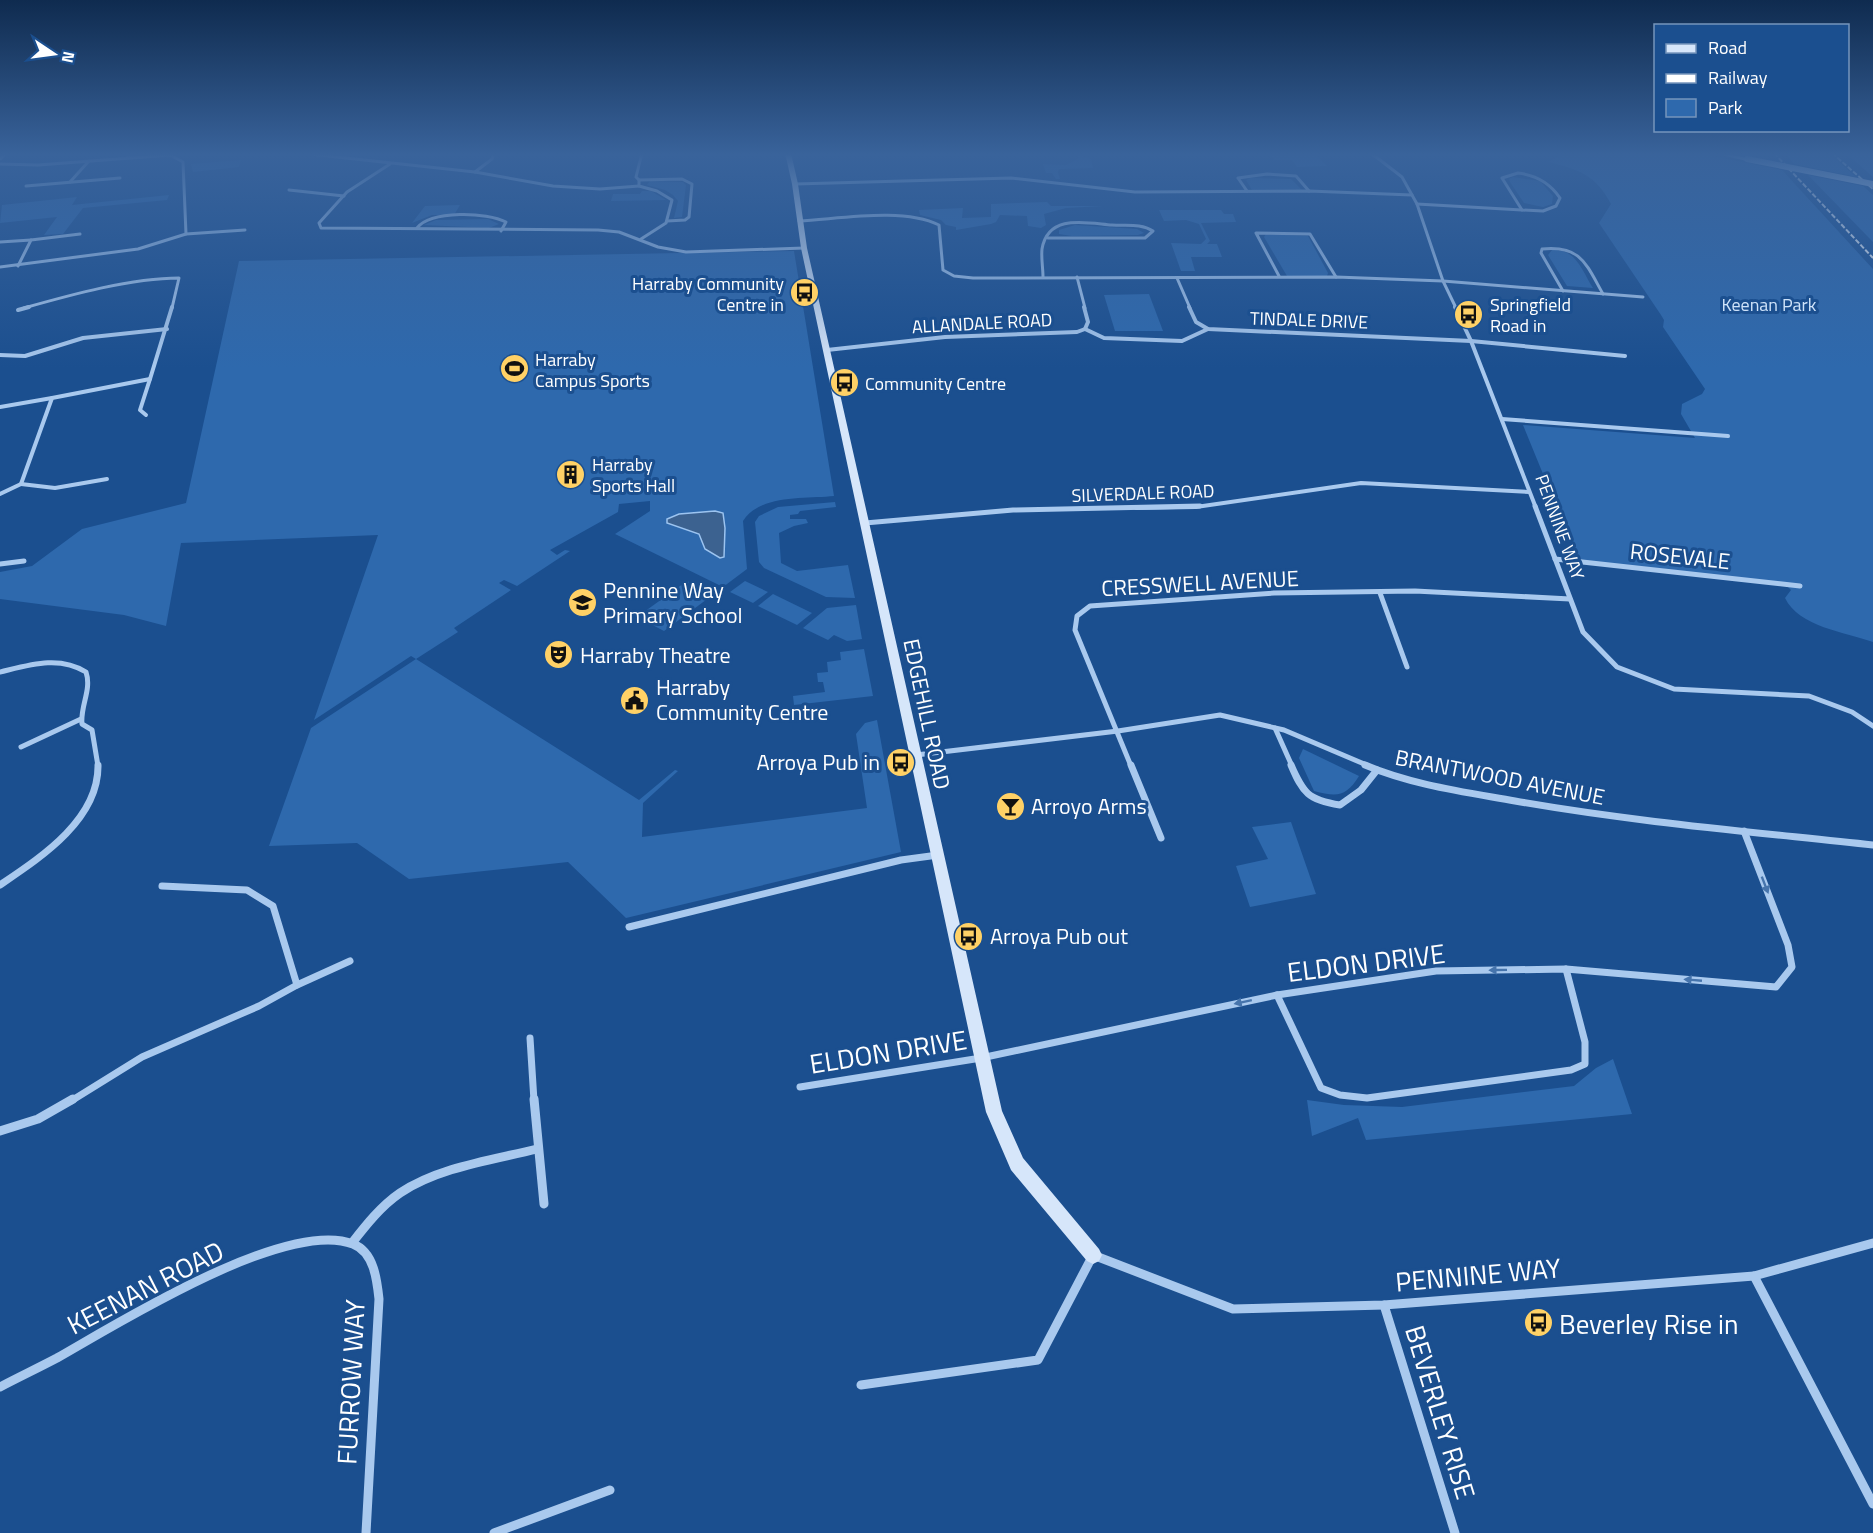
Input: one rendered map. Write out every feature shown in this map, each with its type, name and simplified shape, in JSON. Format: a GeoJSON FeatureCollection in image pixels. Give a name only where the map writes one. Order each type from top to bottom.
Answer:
{"type":"FeatureCollection","features":[{"type":"Feature","properties":{"kind":"street"},"geometry":{"type":"LineString","coordinates":[[186,225],[186,234]]}},
{"type":"Feature","properties":{"kind":"street"},"geometry":{"type":"LineString","coordinates":[[319,225],[321,228],[598,230],[619,232],[658,247],[686,252],[804,248]]}},
{"type":"Feature","properties":{"kind":"street"},"geometry":{"type":"LineString","coordinates":[[417,228],[419,225]]}},
{"type":"Feature","properties":{"kind":"street"},"geometry":{"type":"LineString","coordinates":[[501,231],[505,225]]}},
{"type":"Feature","properties":{"kind":"street"},"geometry":{"type":"LineString","coordinates":[[641,239],[662,225]]}},
{"type":"Feature","properties":{"kind":"street","name":"EDGEHILL ROAD"},"geometry":{"type":"LineString","coordinates":[[800,225],[994,1112],[1017,1164],[1093,1255]]}},
{"type":"Feature","properties":{"kind":"street"},"geometry":{"type":"LineString","coordinates":[[939,225],[943,270],[954,276],[973,278],[1336,277],[1443,281],[1643,297]]}},
{"type":"Feature","properties":{"kind":"street"},"geometry":{"type":"LineString","coordinates":[[1043,277],[1042,248],[1051,230],[1063,225]]}},
{"type":"Feature","properties":{"kind":"street"},"geometry":{"type":"LineString","coordinates":[[1048,238],[1145,238],[1154,231],[1145,226],[1120,225]]}},
{"type":"Feature","properties":{"kind":"street","name":"PENNINE WAY"},"geometry":{"type":"LineString","coordinates":[[1424,225],[1443,281],[1471,341],[1502,418],[1583,632],[1617,667],[1674,689],[1809,696],[1852,712],[1873,726]]}},
{"type":"Feature","properties":{"kind":"street"},"geometry":{"type":"LineString","coordinates":[[0,267],[138,249],[186,234],[244,230]]}},
{"type":"Feature","properties":{"kind":"street"},"geometry":{"type":"LineString","coordinates":[[1279,276],[1256,233],[1310,234],[1336,277]]}},
{"type":"Feature","properties":{"kind":"street"},"geometry":{"type":"LineString","coordinates":[[0,242],[80,234]]}},
{"type":"Feature","properties":{"kind":"street"},"geometry":{"type":"LineString","coordinates":[[18,266],[31,240]]}},
{"type":"Feature","properties":{"kind":"street"},"geometry":{"type":"LineString","coordinates":[[1563,291],[1542,249],[1570,249],[1579,254],[1603,294]]}},
{"type":"Feature","properties":{"kind":"street","name":"ALLANDALE ROAD"},"geometry":{"type":"LineString","coordinates":[[827,350],[945,337],[1077,332],[1085,329],[1088,322],[1077,277]]}},
{"type":"Feature","properties":{"kind":"street"},"geometry":{"type":"LineString","coordinates":[[18,310],[66,296],[162,278],[179,278],[167,328],[140,410],[146,415]]}},
{"type":"Feature","properties":{"kind":"street"},"geometry":{"type":"LineString","coordinates":[[1177,278],[1196,322],[1208,329]]}},
{"type":"Feature","properties":{"kind":"street"},"geometry":{"type":"LineString","coordinates":[[0,355],[26,356],[83,338],[167,328]]}},
{"type":"Feature","properties":{"kind":"street"},"geometry":{"type":"LineString","coordinates":[[1085,329],[1104,338],[1182,341],[1208,329]]}},
{"type":"Feature","properties":{"kind":"street","name":"TINDALE DRIVE"},"geometry":{"type":"LineString","coordinates":[[1208,329],[1471,341],[1625,356]]}},
{"type":"Feature","properties":{"kind":"street"},"geometry":{"type":"LineString","coordinates":[[0,407],[150,379]]}},
{"type":"Feature","properties":{"kind":"street"},"geometry":{"type":"LineString","coordinates":[[21,484],[52,398]]}},
{"type":"Feature","properties":{"kind":"street"},"geometry":{"type":"LineString","coordinates":[[1502,418],[1728,436]]}},
{"type":"Feature","properties":{"kind":"street"},"geometry":{"type":"LineString","coordinates":[[0,494],[21,484],[55,488],[107,479]]}},
{"type":"Feature","properties":{"kind":"street","name":"SILVERDALE ROAD"},"geometry":{"type":"LineString","coordinates":[[865,523],[1013,510],[1196,507],[1360,483],[1530,492]]}},
{"type":"Feature","properties":{"kind":"street","name":"ROSEVALE"},"geometry":{"type":"LineString","coordinates":[[1555,559],[1800,586]]}},
{"type":"Feature","properties":{"kind":"street"},"geometry":{"type":"LineString","coordinates":[[0,564],[24,561]]}},
{"type":"Feature","properties":{"kind":"street","name":"CRESSWELL AVENUE"},"geometry":{"type":"LineString","coordinates":[[1161,838],[1074,630],[1077,616],[1090,606],[1274,593],[1415,591],[1569,599]]}},
{"type":"Feature","properties":{"kind":"street"},"geometry":{"type":"LineString","coordinates":[[1380,593],[1407,667]]}},
{"type":"Feature","properties":{"kind":"street"},"geometry":{"type":"LineString","coordinates":[[0,672],[55,663],[81,668],[86,672],[90,682],[81,719],[82,724],[92,730],[94,735],[98,775],[82,813],[48,850],[0,885]]}},
{"type":"Feature","properties":{"kind":"street","name":"BRANTWOOD AVENUE"},"geometry":{"type":"LineString","coordinates":[[916,755],[1118,731],[1220,715],[1275,728],[1391,776],[1469,793],[1593,815],[1873,845]]}},
{"type":"Feature","properties":{"kind":"street"},"geometry":{"type":"LineString","coordinates":[[21,747],[81,719]]}},
{"type":"Feature","properties":{"kind":"street"},"geometry":{"type":"LineString","coordinates":[[1275,728],[1302,790],[1319,802],[1340,805],[1361,790],[1377,770]]}},
{"type":"Feature","properties":{"kind":"street","name":"ELDON DRIVE"},"geometry":{"type":"LineString","coordinates":[[800,1087],[981,1058],[1276,995],[1436,971],[1566,969],[1776,987],[1792,967],[1788,945],[1744,831]]}},
{"type":"Feature","properties":{"kind":"street"},"geometry":{"type":"LineString","coordinates":[[629,927],[901,860],[938,855]]}},
{"type":"Feature","properties":{"kind":"street"},"geometry":{"type":"LineString","coordinates":[[162,886],[247,890],[273,906],[297,985]]}},
{"type":"Feature","properties":{"kind":"street"},"geometry":{"type":"LineString","coordinates":[[0,1131],[35,1121],[59,1109],[122,1068],[145,1056],[268,1004],[297,985],[350,961]]}},
{"type":"Feature","properties":{"kind":"street"},"geometry":{"type":"LineString","coordinates":[[1276,995],[1321,1088],[1340,1095],[1367,1098],[1571,1070],[1585,1064],[1585,1042],[1566,969]]}},
{"type":"Feature","properties":{"kind":"street"},"geometry":{"type":"LineString","coordinates":[[530,1038],[537,1149],[544,1204]]}},
{"type":"Feature","properties":{"kind":"street"},"geometry":{"type":"LineString","coordinates":[[352,1243],[374,1216],[402,1192],[434,1178],[537,1149]]}},
{"type":"Feature","properties":{"kind":"street","name":"KEENAN ROAD"},"geometry":{"type":"LineString","coordinates":[[0,1388],[176,1290],[215,1273],[252,1258],[307,1242],[336,1240],[352,1243]]}},
{"type":"Feature","properties":{"kind":"street","name":"FURROW WAY"},"geometry":{"type":"LineString","coordinates":[[352,1243],[370,1260],[378,1283],[379,1299],[366,1490],[366,1533]]}},
{"type":"Feature","properties":{"kind":"street","name":"PENNINE WAY"},"geometry":{"type":"LineString","coordinates":[[1093,1255],[1233,1309],[1384,1305],[1754,1276],[1873,1243]]}},
{"type":"Feature","properties":{"kind":"street"},"geometry":{"type":"LineString","coordinates":[[861,1385],[1038,1360],[1093,1255]]}},
{"type":"Feature","properties":{"kind":"street"},"geometry":{"type":"LineString","coordinates":[[1754,1276],[1873,1504]]}},
{"type":"Feature","properties":{"kind":"street","name":"BEVERLEY RISE"},"geometry":{"type":"LineString","coordinates":[[1384,1305],[1455,1533]]}},
{"type":"Feature","properties":{"kind":"street"},"geometry":{"type":"LineString","coordinates":[[494,1533],[610,1490]]}},
{"type":"Feature","properties":{"kind":"green space"},"geometry":{"type":"Polygon","coordinates":[[[52,225],[70,225],[63,234],[44,235],[52,225]]]}},
{"type":"Feature","properties":{"kind":"green space"},"geometry":{"type":"Polygon","coordinates":[[[425,225],[498,225],[489,228],[425,225]]]}},
{"type":"Feature","properties":{"kind":"green space"},"geometry":{"type":"Polygon","coordinates":[[[946,225],[988,225],[956,230],[956,227],[946,225]]]}},
{"type":"Feature","properties":{"kind":"green space"},"geometry":{"type":"Polygon","coordinates":[[[1028,225],[1046,225],[1041,228],[1028,225]]]}},
{"type":"Feature","properties":{"kind":"green space"},"geometry":{"type":"Polygon","coordinates":[[[1075,225],[1137,229],[1144,233],[1072,236],[1059,234],[1059,230],[1075,225]]]}},
{"type":"Feature","properties":{"kind":"green space"},"geometry":{"type":"Polygon","coordinates":[[[1199,225],[1202,225],[1210,241],[1207,244],[1217,244],[1222,257],[1191,257],[1195,271],[1181,271],[1171,243],[1201,244],[1206,239],[1199,225]]]}},
{"type":"Feature","properties":{"kind":"green space","name":"Keenan Park"},"geometry":{"type":"Polygon","coordinates":[[[1600,225],[1832,225],[1873,269],[1873,642],[1824,627],[1801,616],[1785,598],[1791,590],[1785,584],[1579,562],[1523,425],[1695,438],[1681,414],[1682,404],[1702,394],[1705,389],[1663,327],[1664,320],[1600,225]]]}},
{"type":"Feature","properties":{"kind":"green space"},"geometry":{"type":"Polygon","coordinates":[[[1856,225],[1873,225],[1873,242],[1856,225]]]}},
{"type":"Feature","properties":{"kind":"green space"},"geometry":{"type":"Polygon","coordinates":[[[1266,234],[1308,236],[1328,273],[1327,276],[1287,276],[1264,237],[1266,234]]]}},
{"type":"Feature","properties":{"kind":"green space"},"geometry":{"type":"Polygon","coordinates":[[[1552,250],[1560,250],[1573,257],[1593,288],[1567,286],[1548,255],[1552,250]]]}},
{"type":"Feature","properties":{"kind":"green space","name":"Harraby Campus Sports"},"geometry":{"type":"Polygon","coordinates":[[[794,251],[834,496],[772,502],[751,512],[743,521],[747,569],[723,587],[615,534],[650,511],[650,501],[619,504],[618,512],[550,550],[557,555],[565,550],[570,551],[517,586],[504,580],[499,583],[511,590],[454,628],[458,632],[416,659],[411,656],[314,720],[378,535],[181,543],[166,626],[124,615],[0,599],[0,572],[32,566],[82,529],[186,503],[239,261],[794,251]]]}},
{"type":"Feature","properties":{"kind":"green space"},"geometry":{"type":"Polygon","coordinates":[[[1149,294],[1163,331],[1115,331],[1104,295],[1149,294]]]}},
{"type":"Feature","properties":{"kind":"green space"},"geometry":{"type":"Polygon","coordinates":[[[835,502],[836,507],[800,511],[798,514],[790,515],[790,519],[806,519],[808,523],[779,533],[781,563],[797,571],[848,565],[855,598],[826,597],[764,568],[759,562],[755,522],[759,516],[778,507],[835,502]]]}},
{"type":"Feature","properties":{"kind":"green space"},"geometry":{"type":"Polygon","coordinates":[[[687,581],[714,594],[664,631],[637,617],[687,581]]]}},
{"type":"Feature","properties":{"kind":"green space"},"geometry":{"type":"Polygon","coordinates":[[[745,581],[768,592],[753,603],[730,592],[745,581]]]}},
{"type":"Feature","properties":{"kind":"green space"},"geometry":{"type":"Polygon","coordinates":[[[773,594],[812,613],[797,625],[758,606],[773,594]]]}},
{"type":"Feature","properties":{"kind":"green space"},"geometry":{"type":"Polygon","coordinates":[[[856,605],[862,639],[847,641],[834,635],[828,640],[803,628],[827,608],[856,605]]]}},
{"type":"Feature","properties":{"kind":"green space"},"geometry":{"type":"Polygon","coordinates":[[[864,649],[873,696],[794,705],[793,696],[825,692],[823,682],[818,682],[817,673],[828,672],[827,662],[841,660],[840,652],[864,649]]]}},
{"type":"Feature","properties":{"kind":"green space"},"geometry":{"type":"Polygon","coordinates":[[[416,659],[639,800],[675,770],[678,771],[643,803],[642,837],[867,808],[856,734],[865,723],[877,720],[901,852],[626,918],[568,862],[409,879],[357,843],[269,846],[311,728],[416,659]]]}},
{"type":"Feature","properties":{"kind":"green space"},"geometry":{"type":"Polygon","coordinates":[[[1303,749],[1359,776],[1350,788],[1340,794],[1314,791],[1299,758],[1303,749]]]}},
{"type":"Feature","properties":{"kind":"green space"},"geometry":{"type":"Polygon","coordinates":[[[1291,822],[1316,894],[1250,907],[1236,866],[1268,859],[1252,827],[1291,822]]]}},
{"type":"Feature","properties":{"kind":"green space"},"geometry":{"type":"Polygon","coordinates":[[[1613,1059],[1632,1114],[1366,1140],[1358,1118],[1312,1136],[1307,1100],[1344,1105],[1402,1107],[1574,1086],[1596,1068],[1613,1059]]]}},
{"type":"Feature","properties":{"kind":"shaded area"},"geometry":{"type":"Polygon","coordinates":[[[715,511],[723,513],[725,528],[724,557],[720,558],[705,549],[699,534],[667,523],[667,519],[679,514],[715,511]]]}},
{"type":"Feature","properties":{"kind":"railway"},"geometry":{"type":"LineString","coordinates":[[1841,225],[1873,258]]}},
{"type":"Feature","properties":{"kind":"place","name":"Harraby Community Centre in"},"geometry":{"type":"Point","coordinates":[805,293]}},
{"type":"Feature","properties":{"kind":"place","name":"Springfield Road in"},"geometry":{"type":"Point","coordinates":[1469,314]}},
{"type":"Feature","properties":{"kind":"place","name":"Harraby Campus Sports"},"geometry":{"type":"Point","coordinates":[514,369]}},
{"type":"Feature","properties":{"kind":"place","name":"Community Centre"},"geometry":{"type":"Point","coordinates":[844,383]}},
{"type":"Feature","properties":{"kind":"place","name":"Harraby Sports Hall"},"geometry":{"type":"Point","coordinates":[571,474]}},
{"type":"Feature","properties":{"kind":"place","name":"Pennine Way Primary School"},"geometry":{"type":"Point","coordinates":[582,603]}},
{"type":"Feature","properties":{"kind":"place","name":"Harraby Theatre"},"geometry":{"type":"Point","coordinates":[559,655]}},
{"type":"Feature","properties":{"kind":"place","name":"Harraby Community Centre"},"geometry":{"type":"Point","coordinates":[635,700]}},
{"type":"Feature","properties":{"kind":"place","name":"Arroya Pub in"},"geometry":{"type":"Point","coordinates":[901,762]}},
{"type":"Feature","properties":{"kind":"place","name":"Arroyo Arms"},"geometry":{"type":"Point","coordinates":[1010,806]}},
{"type":"Feature","properties":{"kind":"place","name":"Arroya Pub out"},"geometry":{"type":"Point","coordinates":[969,936]}},
{"type":"Feature","properties":{"kind":"place","name":"Beverley Rise in"},"geometry":{"type":"Point","coordinates":[1538,1323]}}]}
